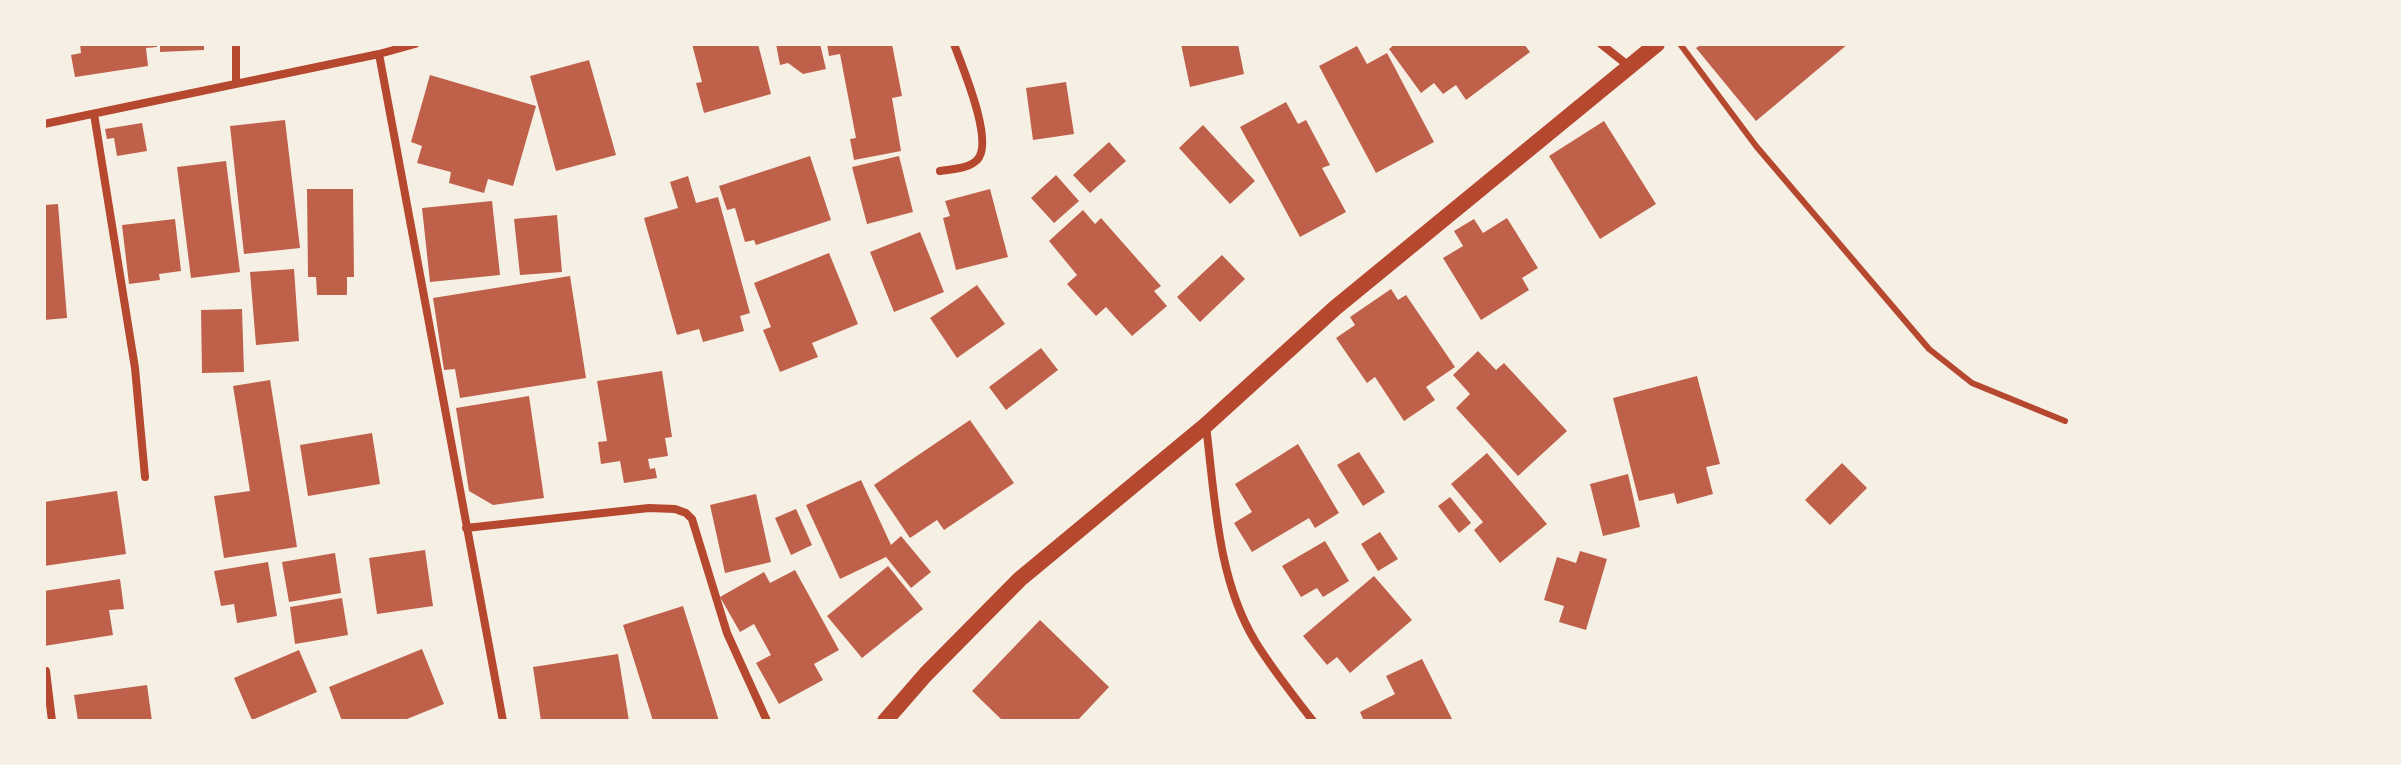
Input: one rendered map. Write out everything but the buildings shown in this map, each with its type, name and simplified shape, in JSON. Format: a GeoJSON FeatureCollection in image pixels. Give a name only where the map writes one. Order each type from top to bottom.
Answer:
{"type":"FeatureCollection","features":[{"type":"Feature","properties":{"kind":"main road"},"geometry":{"type":"LineString","coordinates":[[885,721],[926,674],[1020,579],[1206,425],[1335,308],[1657,44]]}},
{"type":"Feature","properties":{"kind":"street"},"geometry":{"type":"LineString","coordinates":[[236,44],[236,84]]}},
{"type":"Feature","properties":{"kind":"street"},"geometry":{"type":"LineString","coordinates":[[44,124],[415,44]]}},
{"type":"Feature","properties":{"kind":"street"},"geometry":{"type":"LineString","coordinates":[[940,171],[976,161],[984,143],[954,44]]}},
{"type":"Feature","properties":{"kind":"street"},"geometry":{"type":"LineString","coordinates":[[1601,44],[1630,67]]}},
{"type":"Feature","properties":{"kind":"street"},"geometry":{"type":"LineString","coordinates":[[379,54],[503,721]]}},
{"type":"Feature","properties":{"kind":"street"},"geometry":{"type":"LineString","coordinates":[[94,114],[135,368],[145,477]]}},
{"type":"Feature","properties":{"kind":"street"},"geometry":{"type":"LineString","coordinates":[[1206,425],[1223,552],[1237,603],[1254,640],[1313,721]]}},
{"type":"Feature","properties":{"kind":"street"},"geometry":{"type":"LineString","coordinates":[[466,528],[649,508],[675,509],[686,513],[697,530],[727,633],[767,721]]}},
{"type":"Feature","properties":{"kind":"street"},"geometry":{"type":"LineString","coordinates":[[46,671],[52,721]]}},
{"type":"Feature","properties":{"kind":"lane"},"geometry":{"type":"LineString","coordinates":[[1680,44],[1756,146],[1929,349],[1972,383],[2065,421]]}}]}
